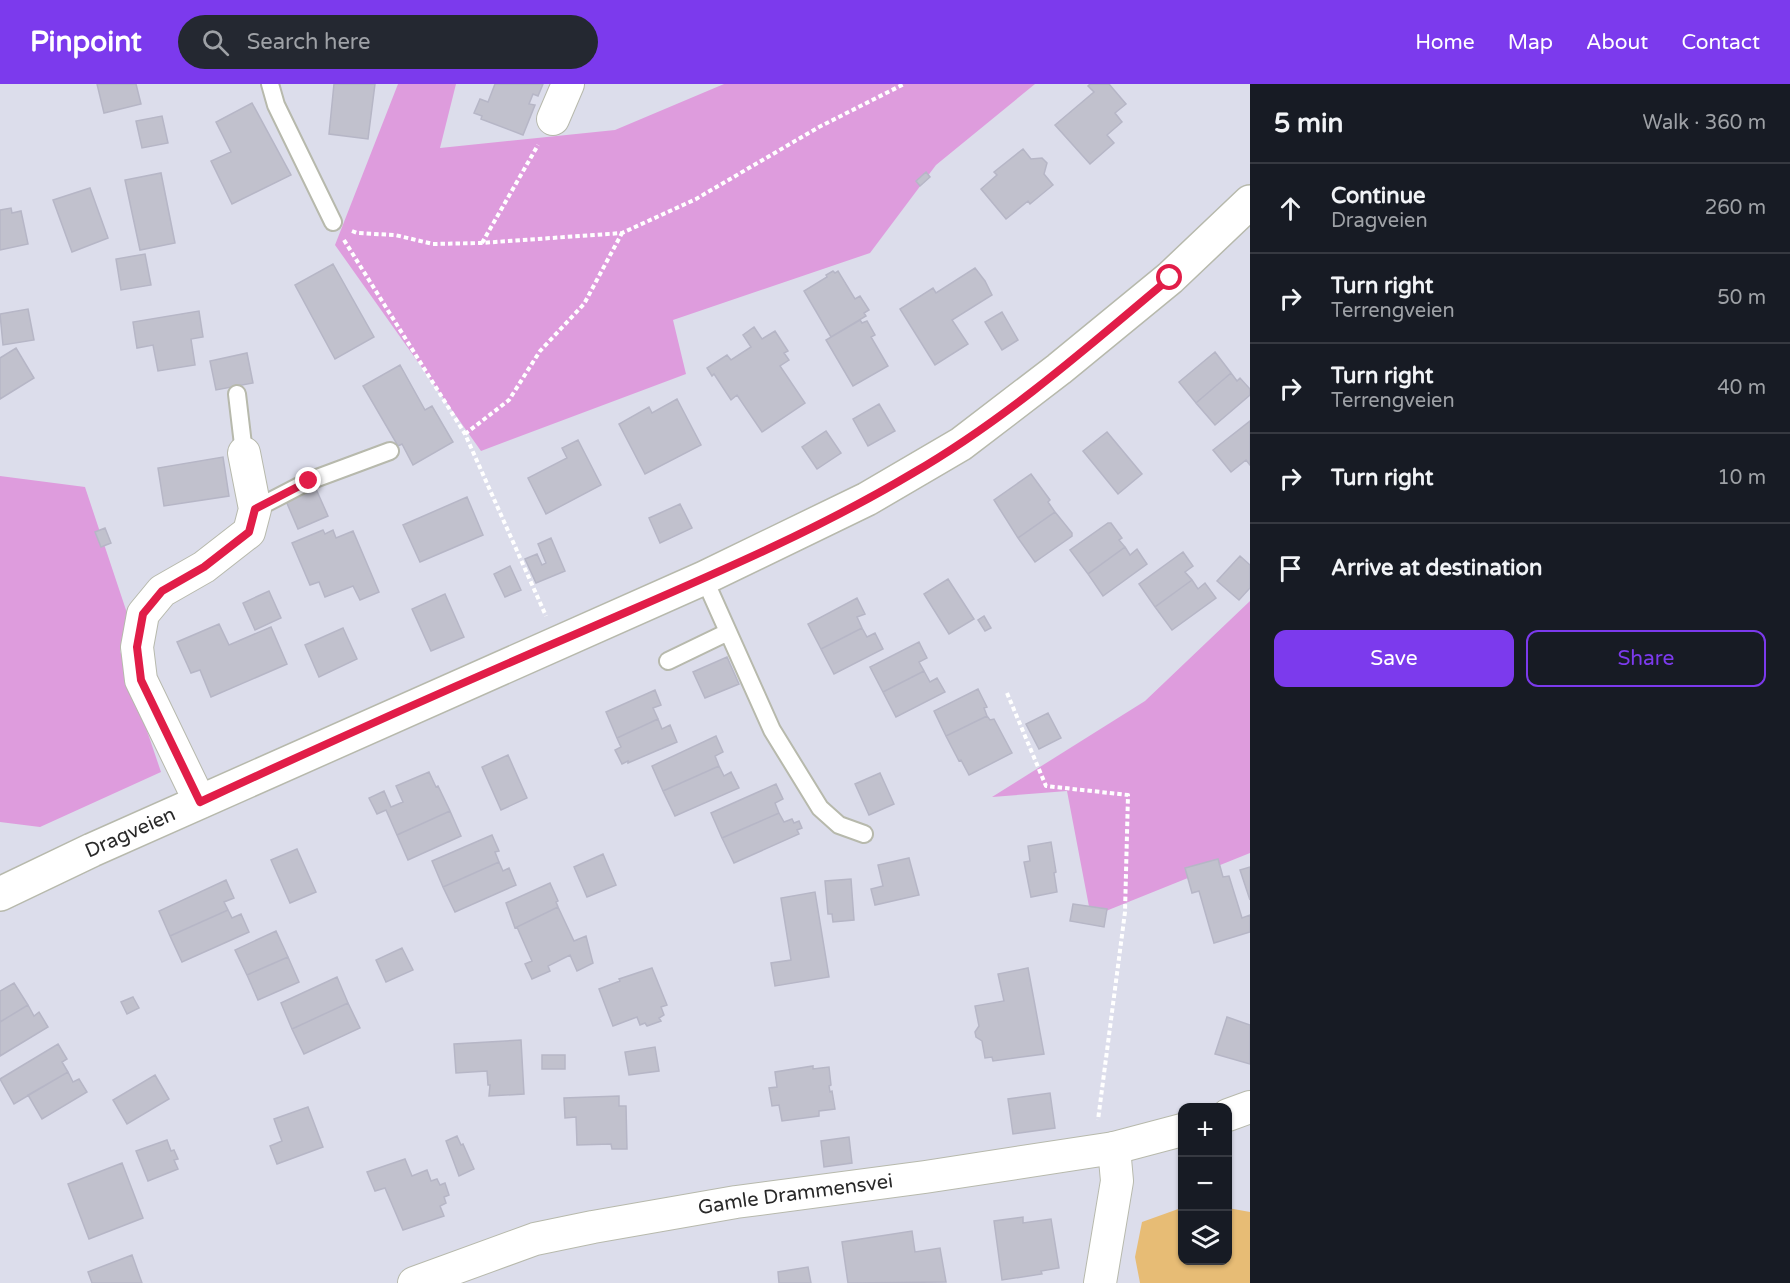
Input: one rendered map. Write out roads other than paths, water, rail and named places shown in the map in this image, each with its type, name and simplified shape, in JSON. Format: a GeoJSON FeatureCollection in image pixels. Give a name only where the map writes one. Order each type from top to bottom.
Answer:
{"type":"FeatureCollection","features":[{"type":"Feature","properties":{"kind":"main road","name":"Dragveien"},"geometry":{"type":"LineString","coordinates":[[0,894],[83,854],[704,578],[828,520],[913,473],[961,444],[1125,316],[1170,278],[1250,202]]}},
{"type":"Feature","properties":{"kind":"street"},"geometry":{"type":"LineString","coordinates":[[553,119],[568,84]]}},
{"type":"Feature","properties":{"kind":"street"},"geometry":{"type":"LineString","coordinates":[[200,802],[141,680],[137,647],[143,614],[162,591],[204,567],[249,532],[255,509],[244,453]]}},
{"type":"Feature","properties":{"kind":"street"},"geometry":{"type":"LineString","coordinates":[[1232,1113],[1250,1107]]}},
{"type":"Feature","properties":{"kind":"street","name":"Gamle Drammensvei"},"geometry":{"type":"LineString","coordinates":[[414,1283],[535,1239],[593,1227],[736,1202],[925,1177],[1104,1149],[1178,1131]]}},
{"type":"Feature","properties":{"kind":"street"},"geometry":{"type":"LineString","coordinates":[[1100,1283],[1117,1181],[1104,1149]]}},
{"type":"Feature","properties":{"kind":"lane"},"geometry":{"type":"LineString","coordinates":[[270,84],[276,105],[333,222]]}},
{"type":"Feature","properties":{"kind":"lane"},"geometry":{"type":"LineString","coordinates":[[237,394],[244,453]]}},
{"type":"Feature","properties":{"kind":"lane"},"geometry":{"type":"LineString","coordinates":[[255,509],[309,481],[390,451]]}},
{"type":"Feature","properties":{"kind":"lane"},"geometry":{"type":"LineString","coordinates":[[704,578],[772,730],[819,808],[839,825],[864,834]]}},
{"type":"Feature","properties":{"kind":"lane"},"geometry":{"type":"LineString","coordinates":[[668,661],[728,632]]}}]}
